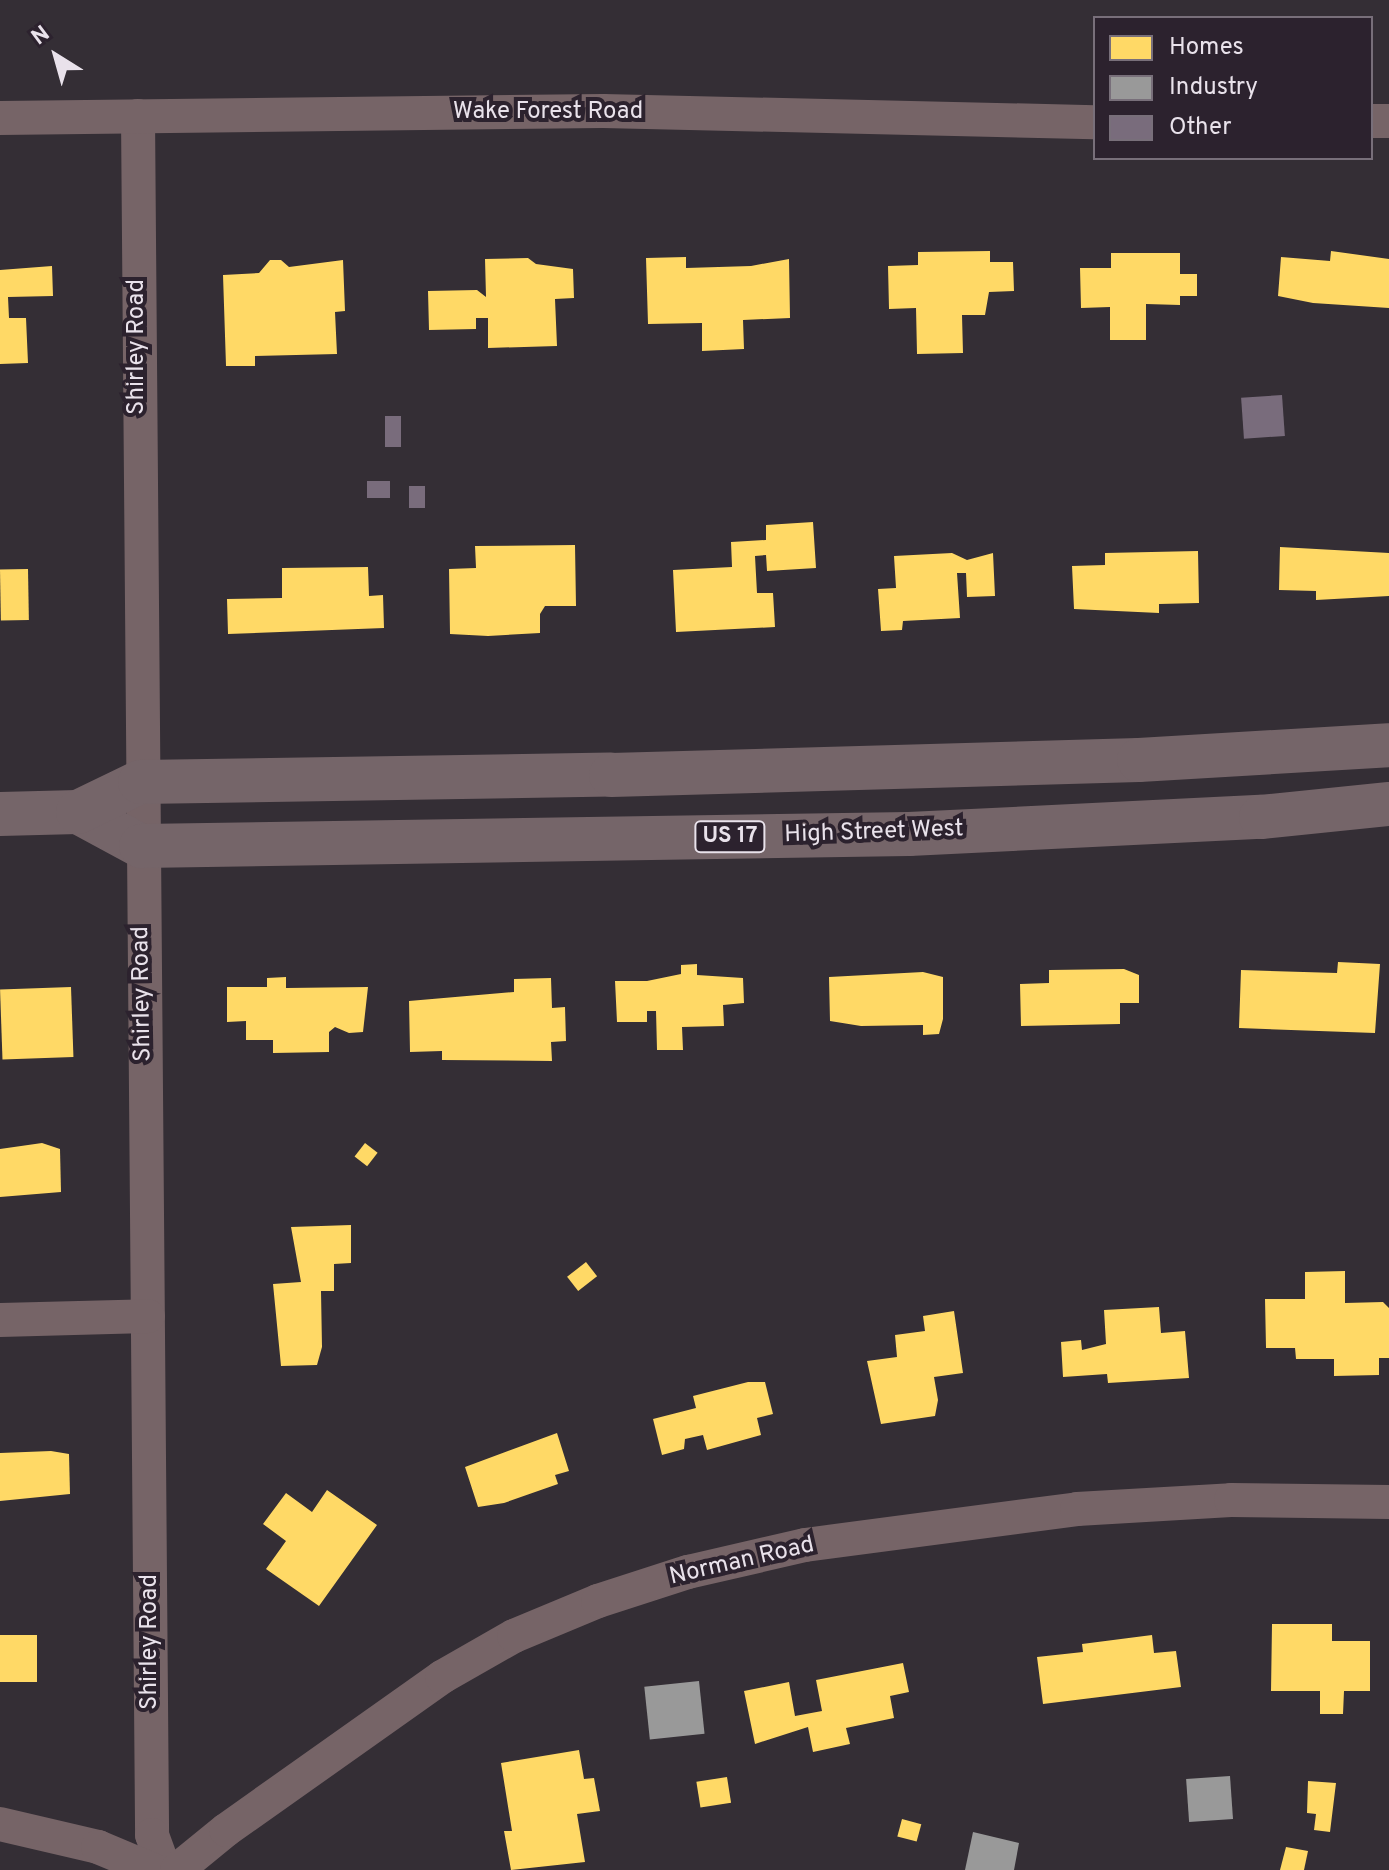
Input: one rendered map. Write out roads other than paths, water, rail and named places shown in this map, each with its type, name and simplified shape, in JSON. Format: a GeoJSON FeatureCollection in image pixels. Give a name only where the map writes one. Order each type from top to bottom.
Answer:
{"type":"FeatureCollection","features":[{"type":"Feature","properties":{"kind":"main road","name":"High Street West"},"geometry":{"type":"LineString","coordinates":[[0,814],[78,812],[140,782],[611,775],[1139,760],[1389,745]]}},
{"type":"Feature","properties":{"kind":"main road","name":"High Street West"},"geometry":{"type":"LineString","coordinates":[[78,812],[141,846],[909,834],[1261,817],[1389,804]]}},
{"type":"Feature","properties":{"kind":"street","name":"Wake Forest Road"},"geometry":{"type":"LineString","coordinates":[[0,118],[603,111],[1093,122]]}},
{"type":"Feature","properties":{"kind":"street","name":"Shirley Road"},"geometry":{"type":"LineString","coordinates":[[138,116],[140,782],[152,1835],[165,1870]]}},
{"type":"Feature","properties":{"kind":"street"},"geometry":{"type":"LineString","coordinates":[[0,1320],[148,1316]]}},
{"type":"Feature","properties":{"kind":"street","name":"Norman Road"},"geometry":{"type":"LineString","coordinates":[[177,1870],[226,1830],[442,1677],[514,1636],[598,1601],[688,1572],[805,1545],[1077,1509],[1231,1500],[1389,1502]]}},
{"type":"Feature","properties":{"kind":"street"},"geometry":{"type":"LineString","coordinates":[[0,1824],[98,1847],[153,1870]]}}]}
